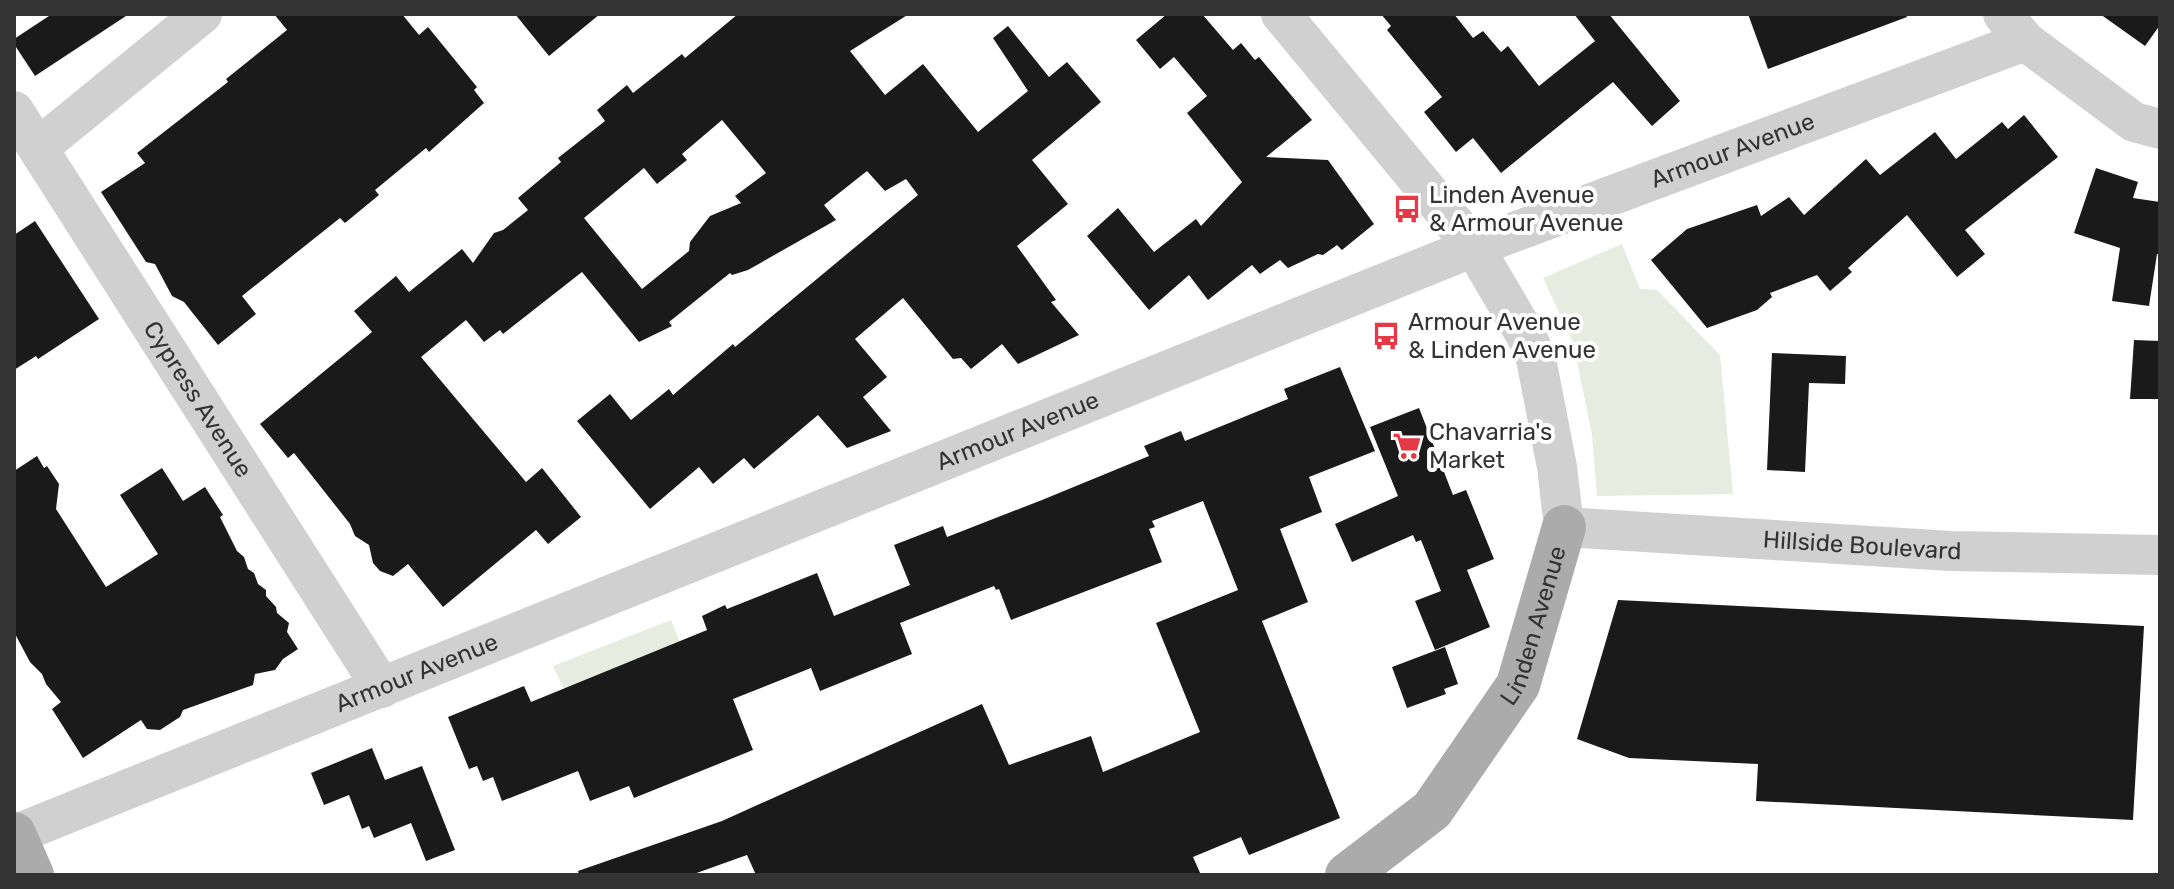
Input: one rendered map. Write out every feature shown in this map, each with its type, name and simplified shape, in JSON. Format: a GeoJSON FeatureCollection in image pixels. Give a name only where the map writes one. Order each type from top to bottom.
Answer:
{"type":"FeatureCollection","features":[{"type":"Feature","properties":{"kind":"main road","name":"Linden Avenue"},"geometry":{"type":"LineString","coordinates":[[1347,875],[1432,810],[1518,685],[1564,527]]}},
{"type":"Feature","properties":{"kind":"main road"},"geometry":{"type":"LineString","coordinates":[[14,835],[32,875]]}},
{"type":"Feature","properties":{"kind":"street"},"geometry":{"type":"LineString","coordinates":[[38,148],[202,14]]}},
{"type":"Feature","properties":{"kind":"street","name":"Linden Avenue"},"geometry":{"type":"LineString","coordinates":[[1281,14],[1474,247],[1528,339],[1536,359],[1557,467],[1564,527]]}},
{"type":"Feature","properties":{"kind":"street"},"geometry":{"type":"LineString","coordinates":[[2014,27],[2134,122],[2160,129]]}},
{"type":"Feature","properties":{"kind":"street","name":"Armour Avenue"},"geometry":{"type":"LineString","coordinates":[[14,835],[2014,27]]}},
{"type":"Feature","properties":{"kind":"street","name":"Cypress Avenue"},"geometry":{"type":"LineString","coordinates":[[14,111],[382,688]]}},
{"type":"Feature","properties":{"kind":"street","name":"Hillside Boulevard"},"geometry":{"type":"LineString","coordinates":[[1564,527],[1951,551],[2160,555]]}},
{"type":"Feature","properties":{"kind":"shaded area"},"geometry":{"type":"Polygon","coordinates":[[[1622,244],[1640,289],[1657,290],[1720,355],[1733,494],[1597,496],[1592,435],[1573,342],[1543,278],[1622,244]]]}},
{"type":"Feature","properties":{"kind":"shaded area"},"geometry":{"type":"Polygon","coordinates":[[[671,620],[680,642],[564,689],[553,666],[671,620]]]}},
{"type":"Feature","properties":{"kind":"building"},"geometry":{"type":"Polygon","coordinates":[[[52,14],[129,14],[35,76],[14,44],[14,39],[52,14]]]}},
{"type":"Feature","properties":{"kind":"building"},"geometry":{"type":"Polygon","coordinates":[[[274,14],[402,14],[419,35],[428,27],[477,87],[474,90],[484,103],[429,152],[426,148],[375,190],[379,195],[345,223],[340,218],[242,296],[256,314],[218,345],[184,302],[172,296],[155,264],[146,262],[101,192],[145,163],[137,153],[228,82],[226,79],[287,30],[274,14]]]}},
{"type":"Feature","properties":{"kind":"building"},"geometry":{"type":"Polygon","coordinates":[[[515,14],[600,14],[549,56],[515,14]]]}},
{"type":"Feature","properties":{"kind":"building"},"geometry":{"type":"Polygon","coordinates":[[[738,14],[909,14],[850,51],[885,95],[923,64],[978,132],[1028,91],[993,38],[1008,26],[1049,77],[1067,62],[1101,102],[1032,160],[1068,204],[1017,246],[1056,300],[1051,302],[1079,335],[1018,364],[1002,344],[971,369],[961,358],[953,359],[903,298],[855,339],[887,377],[863,397],[891,431],[847,448],[818,415],[754,469],[744,458],[713,484],[699,467],[650,509],[577,421],[610,394],[631,420],[669,389],[673,395],[918,195],[906,179],[885,191],[867,171],[824,205],[836,220],[748,270],[730,273],[669,322],[672,326],[639,342],[582,272],[503,334],[500,330],[484,342],[466,320],[421,357],[526,482],[542,468],[581,517],[548,544],[536,530],[443,607],[408,564],[393,576],[380,571],[373,563],[369,545],[355,536],[350,524],[294,453],[288,458],[260,424],[372,332],[354,311],[396,276],[409,292],[462,249],[473,263],[494,233],[503,230],[528,210],[518,198],[561,162],[558,158],[605,121],[597,110],[627,85],[633,93],[682,54],[685,58],[738,14]],[[722,120],[682,154],[687,160],[657,184],[644,168],[584,218],[642,289],[689,251],[690,242],[710,216],[741,203],[735,196],[766,173],[722,120]]]}},
{"type":"Feature","properties":{"kind":"building"},"geometry":{"type":"Polygon","coordinates":[[[1167,14],[1202,14],[1233,50],[1241,43],[1255,60],[1259,57],[1312,120],[1266,157],[1328,160],[1374,224],[1342,250],[1337,245],[1323,255],[1318,254],[1288,268],[1280,260],[1260,274],[1252,265],[1208,300],[1189,275],[1149,310],[1087,236],[1118,208],[1154,252],[1196,219],[1201,226],[1242,182],[1187,113],[1207,96],[1174,57],[1160,69],[1136,40],[1167,14]]]}},
{"type":"Feature","properties":{"kind":"building"},"geometry":{"type":"Polygon","coordinates":[[[1381,14],[1454,14],[1473,38],[1483,31],[1501,52],[1508,46],[1539,86],[1595,41],[1574,14],[1609,14],[1680,101],[1652,126],[1613,82],[1501,173],[1473,138],[1456,152],[1424,112],[1442,97],[1387,30],[1391,26],[1381,14]]]}},
{"type":"Feature","properties":{"kind":"building"},"geometry":{"type":"Polygon","coordinates":[[[1748,14],[1906,14],[1907,17],[1768,69],[1748,14]]]}},
{"type":"Feature","properties":{"kind":"building"},"geometry":{"type":"Polygon","coordinates":[[[2100,14],[2160,14],[2160,25],[2145,46],[2100,14]]]}},
{"type":"Feature","properties":{"kind":"building"},"geometry":{"type":"Polygon","coordinates":[[[2024,115],[2058,157],[1965,230],[1985,254],[1957,277],[1907,215],[1848,268],[1852,272],[1830,291],[1817,275],[1770,293],[1772,297],[1757,310],[1707,328],[1651,260],[1687,229],[1757,205],[1761,216],[1789,197],[1804,215],[1866,159],[1880,175],[1935,132],[1956,159],[2002,122],[2008,129],[2024,115]]]}},
{"type":"Feature","properties":{"kind":"building"},"geometry":{"type":"Polygon","coordinates":[[[2096,168],[2138,182],[2133,198],[2160,202],[2160,255],[2157,254],[2149,306],[2112,301],[2120,248],[2074,233],[2096,168]]]}},
{"type":"Feature","properties":{"kind":"building"},"geometry":{"type":"Polygon","coordinates":[[[35,221],[99,319],[38,359],[36,356],[14,370],[14,235],[35,221]]]}},
{"type":"Feature","properties":{"kind":"building"},"geometry":{"type":"Polygon","coordinates":[[[2134,340],[2160,341],[2160,399],[2130,399],[2134,340]]]}},
{"type":"Feature","properties":{"kind":"building"},"geometry":{"type":"Polygon","coordinates":[[[1772,353],[1846,356],[1845,384],[1809,383],[1805,472],[1767,470],[1772,353]]]}},
{"type":"Feature","properties":{"kind":"building"},"geometry":{"type":"Polygon","coordinates":[[[1340,367],[1375,451],[1309,477],[1322,512],[1280,529],[1308,602],[1262,621],[1340,818],[1249,855],[1241,837],[1193,857],[1201,875],[756,875],[747,855],[691,875],[579,875],[578,871],[722,821],[982,704],[1009,765],[1091,736],[1103,772],[1200,732],[1156,623],[1238,590],[1203,501],[1152,521],[1155,527],[1149,529],[1162,562],[1011,620],[999,589],[996,590],[994,586],[900,623],[912,654],[820,691],[811,668],[733,699],[753,750],[634,798],[629,786],[590,801],[578,771],[502,801],[493,777],[483,781],[477,766],[469,769],[448,717],[524,686],[531,702],[707,630],[702,616],[725,605],[727,609],[817,573],[834,616],[910,585],[894,545],[943,526],[947,537],[1042,500],[1149,456],[1144,446],[1181,431],[1185,441],[1288,399],[1284,389],[1340,367]]]}},
{"type":"Feature","properties":{"kind":"building"},"geometry":{"type":"Polygon","coordinates":[[[1419,408],[1453,495],[1466,490],[1494,559],[1467,570],[1490,627],[1435,650],[1415,601],[1441,591],[1421,540],[1416,542],[1413,535],[1352,562],[1335,524],[1398,496],[1370,427],[1419,408]]]}},
{"type":"Feature","properties":{"kind":"building"},"geometry":{"type":"Polygon","coordinates":[[[37,456],[59,484],[56,509],[106,587],[158,554],[120,495],[162,468],[183,501],[205,487],[223,515],[220,517],[248,569],[266,590],[266,596],[276,607],[277,613],[289,623],[287,632],[298,649],[283,659],[275,670],[255,674],[253,685],[183,710],[180,717],[160,730],[147,729],[141,720],[83,758],[52,709],[61,702],[30,662],[14,632],[14,471],[37,456]]]}},
{"type":"Feature","properties":{"kind":"building"},"geometry":{"type":"Polygon","coordinates":[[[1618,600],[2144,626],[2133,820],[1756,801],[1758,764],[1629,758],[1577,739],[1618,600]]]}},
{"type":"Feature","properties":{"kind":"building"},"geometry":{"type":"Polygon","coordinates":[[[1445,647],[1458,684],[1444,689],[1446,694],[1407,708],[1392,667],[1445,647]]]}},
{"type":"Feature","properties":{"kind":"building"},"geometry":{"type":"Polygon","coordinates":[[[372,748],[385,780],[422,766],[455,850],[426,861],[411,823],[374,838],[369,826],[362,829],[349,795],[324,805],[311,773],[372,748]]]}},
{"type":"Feature","properties":{"kind":"place","name":"Linden Avenue & Armour Avenue"},"geometry":{"type":"Point","coordinates":[1407,209]}},
{"type":"Feature","properties":{"kind":"place","name":"Armour Avenue & Linden Avenue"},"geometry":{"type":"Point","coordinates":[1386,336]}},
{"type":"Feature","properties":{"kind":"place","name":"Chavarria's Market"},"geometry":{"type":"Point","coordinates":[1407,446]}}]}
